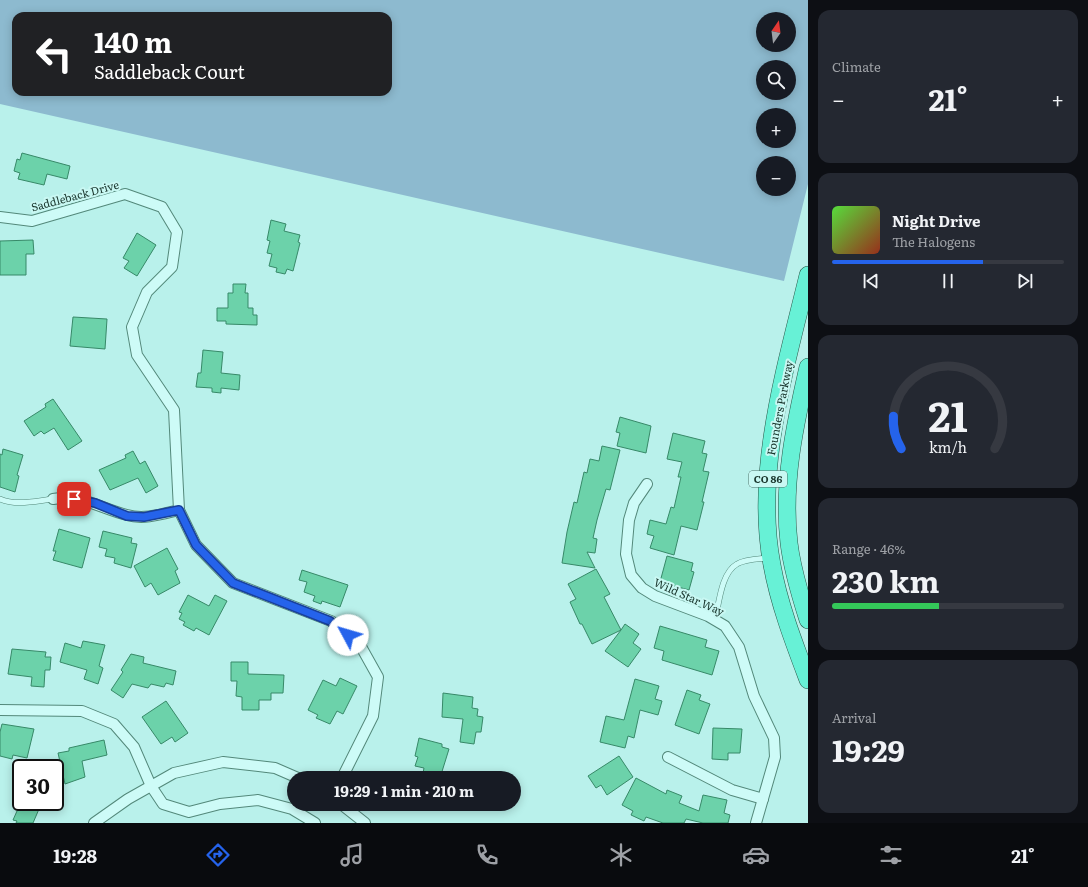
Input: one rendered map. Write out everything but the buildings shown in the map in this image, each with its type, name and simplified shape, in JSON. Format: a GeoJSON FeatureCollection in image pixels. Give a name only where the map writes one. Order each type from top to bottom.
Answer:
{"type":"FeatureCollection","features":[{"type":"Feature","properties":{"kind":"highway","name":"Founders Parkway"},"geometry":{"type":"LineString","coordinates":[[808,275],[772,439],[768,484],[768,527],[771,558],[782,605],[808,680]]}},
{"type":"Feature","properties":{"kind":"highway","name":"Founders Parkway"},"geometry":{"type":"LineString","coordinates":[[808,367],[795,424],[789,463],[788,526],[789,543],[796,581],[808,620]]}},
{"type":"Feature","properties":{"kind":"street","name":"Saddleback Drive"},"geometry":{"type":"LineString","coordinates":[[0,217],[32,221],[125,194],[162,207],[177,232],[172,267],[147,292],[132,327],[136,355],[174,410],[179,510],[196,545],[233,583],[330,621],[359,643],[378,677],[373,716],[346,771]]}},
{"type":"Feature","properties":{"kind":"street","name":"Wild Star Way"},"geometry":{"type":"LineString","coordinates":[[647,484],[634,503],[629,520],[626,554],[631,575],[642,588],[655,596],[715,620],[725,626],[739,647],[754,696],[774,738],[775,757],[756,823]]}},
{"type":"Feature","properties":{"kind":"street"},"geometry":{"type":"LineString","coordinates":[[52,499],[63,497],[95,503],[133,516],[144,517],[179,510]]}},
{"type":"Feature","properties":{"kind":"street"},"geometry":{"type":"LineString","coordinates":[[0,710],[82,710],[114,724],[134,747],[152,786],[163,804],[189,812],[220,804],[258,800],[292,809],[315,823]]}},
{"type":"Feature","properties":{"kind":"street"},"geometry":{"type":"LineString","coordinates":[[668,757],[732,790],[763,799]]}},
{"type":"Feature","properties":{"kind":"street"},"geometry":{"type":"LineString","coordinates":[[94,823],[128,799],[174,773],[223,762],[275,768],[287,773]]}},
{"type":"Feature","properties":{"kind":"street"},"geometry":{"type":"LineString","coordinates":[[350,811],[365,823]]}},
{"type":"Feature","properties":{"kind":"lane"},"geometry":{"type":"LineString","coordinates":[[0,499],[7,502],[28,502],[52,499]]}},
{"type":"Feature","properties":{"kind":"lane"},"geometry":{"type":"LineString","coordinates":[[715,620],[727,576],[732,569],[737,564],[743,562],[771,558]]}},
{"type":"Feature","properties":{"kind":"shaded area"},"geometry":{"type":"Polygon","coordinates":[[[0,0],[808,0],[808,184],[784,281],[0,104],[0,0]]]}},
{"type":"Feature","properties":{"kind":"route"},"geometry":{"type":"LineString","coordinates":[[74,499],[95,503],[127,516],[144,517],[179,510],[196,545],[233,583],[330,621],[348,635]]}}]}
